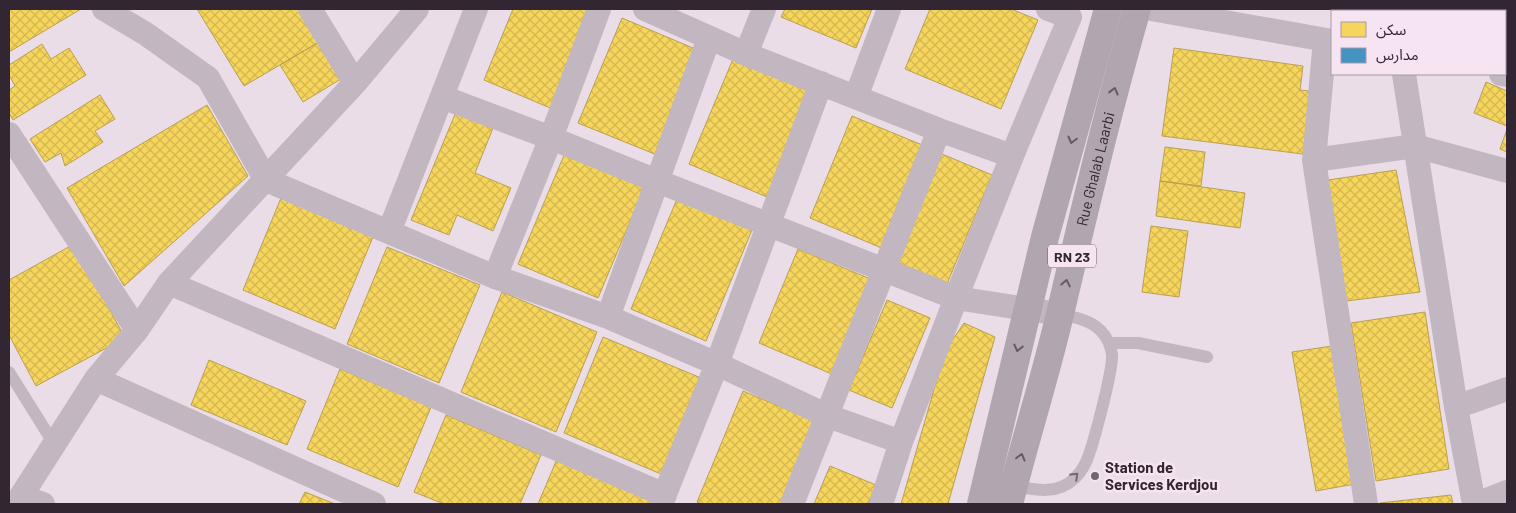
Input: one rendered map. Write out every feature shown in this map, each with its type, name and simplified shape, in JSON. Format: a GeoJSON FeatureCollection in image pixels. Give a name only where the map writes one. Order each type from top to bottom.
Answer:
{"type":"FeatureCollection","features":[{"type":"Feature","properties":{"kind":"main road","name":"Rue Ghalab Laarbi"},"geometry":{"type":"LineString","coordinates":[[981,504],[1045,237],[1108,9]]}},
{"type":"Feature","properties":{"kind":"main road","name":"Rue Ghalab Laarbi"},"geometry":{"type":"LineString","coordinates":[[1012,495],[1060,314],[1070,263],[1137,9]]}},
{"type":"Feature","properties":{"kind":"street"},"geometry":{"type":"LineString","coordinates":[[310,9],[355,83]]}},
{"type":"Feature","properties":{"kind":"street"},"geometry":{"type":"LineString","coordinates":[[43,504],[18,500],[96,379],[136,330],[169,283],[355,83],[416,9]]}},
{"type":"Feature","properties":{"kind":"street"},"geometry":{"type":"LineString","coordinates":[[389,232],[476,9]]}},
{"type":"Feature","properties":{"kind":"street"},"geometry":{"type":"LineString","coordinates":[[495,278],[552,138],[599,9]]}},
{"type":"Feature","properties":{"kind":"street"},"geometry":{"type":"LineString","coordinates":[[645,9],[746,54],[939,130],[1012,156]]}},
{"type":"Feature","properties":{"kind":"street"},"geometry":{"type":"LineString","coordinates":[[746,54],[764,9]]}},
{"type":"Feature","properties":{"kind":"street"},"geometry":{"type":"LineString","coordinates":[[856,97],[889,9]]}},
{"type":"Feature","properties":{"kind":"street"},"geometry":{"type":"LineString","coordinates":[[881,504],[901,442],[956,298],[1071,13],[1048,9]]}},
{"type":"Feature","properties":{"kind":"street"},"geometry":{"type":"LineString","coordinates":[[1151,9],[1329,41],[1314,160],[1366,504]]}},
{"type":"Feature","properties":{"kind":"street"},"geometry":{"type":"LineString","coordinates":[[112,10],[208,78],[266,180],[495,278],[608,317],[717,364],[828,416],[901,442]]}},
{"type":"Feature","properties":{"kind":"street"},"geometry":{"type":"LineString","coordinates":[[608,317],[709,38]]}},
{"type":"Feature","properties":{"kind":"street"},"geometry":{"type":"LineString","coordinates":[[1404,75],[1456,407],[1476,504],[1507,492]]}},
{"type":"Feature","properties":{"kind":"street"},"geometry":{"type":"LineString","coordinates":[[169,283],[663,500],[717,364],[820,82]]}},
{"type":"Feature","properties":{"kind":"street"},"geometry":{"type":"LineString","coordinates":[[442,97],[552,138],[956,298],[1060,314]]}},
{"type":"Feature","properties":{"kind":"street"},"geometry":{"type":"LineString","coordinates":[[792,504],[939,130]]}},
{"type":"Feature","properties":{"kind":"street"},"geometry":{"type":"LineString","coordinates":[[9,134],[136,330]]}},
{"type":"Feature","properties":{"kind":"street"},"geometry":{"type":"LineString","coordinates":[[1314,160],[1415,146],[1507,171]]}},
{"type":"Feature","properties":{"kind":"street"},"geometry":{"type":"LineString","coordinates":[[96,379],[374,504]]}},
{"type":"Feature","properties":{"kind":"street"},"geometry":{"type":"LineString","coordinates":[[1456,407],[1507,389]]}},
{"type":"Feature","properties":{"kind":"lane"},"geometry":{"type":"LineString","coordinates":[[1012,495],[1046,491],[1061,487],[1074,479],[1084,467],[1090,453],[1110,371],[1112,357],[1109,343],[1101,331],[1090,322],[1060,314]]}},
{"type":"Feature","properties":{"kind":"lane"},"geometry":{"type":"LineString","coordinates":[[1109,343],[1138,343],[1207,357]]}},
{"type":"Feature","properties":{"kind":"lane"},"geometry":{"type":"LineString","coordinates":[[9,372],[54,444]]}},
{"type":"Feature","properties":{"kind":"building: سكن"},"geometry":{"type":"Polygon","coordinates":[[[9,9],[81,9],[9,52],[9,9]]]}},
{"type":"Feature","properties":{"kind":"building: سكن"},"geometry":{"type":"Polygon","coordinates":[[[197,9],[299,9],[319,42],[244,86],[197,9]]]}},
{"type":"Feature","properties":{"kind":"building: سكن"},"geometry":{"type":"Polygon","coordinates":[[[513,9],[597,9],[555,110],[484,80],[513,9]]]}},
{"type":"Feature","properties":{"kind":"building: سكن"},"geometry":{"type":"Polygon","coordinates":[[[785,9],[872,9],[856,48],[781,17],[785,9]]]}},
{"type":"Feature","properties":{"kind":"building: سكن"},"geometry":{"type":"Polygon","coordinates":[[[930,9],[1011,9],[1038,20],[1001,109],[905,69],[930,9]]]}},
{"type":"Feature","properties":{"kind":"building: سكن"},"geometry":{"type":"Polygon","coordinates":[[[622,18],[700,51],[657,155],[578,123],[622,18]]]}},
{"type":"Feature","properties":{"kind":"building: سكن"},"geometry":{"type":"Polygon","coordinates":[[[319,42],[341,79],[303,102],[280,65],[319,42]]]}},
{"type":"Feature","properties":{"kind":"building: سكن"},"geometry":{"type":"Polygon","coordinates":[[[42,44],[51,59],[69,48],[86,75],[13,120],[9,113],[9,90],[15,86],[9,75],[9,65],[42,44]]]}},
{"type":"Feature","properties":{"kind":"building: سكن"},"geometry":{"type":"Polygon","coordinates":[[[1174,48],[1303,66],[1300,90],[1318,92],[1310,155],[1162,136],[1174,48]]]}},
{"type":"Feature","properties":{"kind":"building: سكن"},"geometry":{"type":"Polygon","coordinates":[[[733,59],[811,92],[767,197],[689,164],[733,59]]]}},
{"type":"Feature","properties":{"kind":"building: سكن"},"geometry":{"type":"Polygon","coordinates":[[[1486,82],[1507,91],[1507,126],[1474,113],[1486,82]]]}},
{"type":"Feature","properties":{"kind":"building: سكن"},"geometry":{"type":"Polygon","coordinates":[[[100,95],[115,119],[95,131],[103,142],[65,166],[61,153],[45,162],[30,139],[100,95]]]}},
{"type":"Feature","properties":{"kind":"building: سكن"},"geometry":{"type":"Polygon","coordinates":[[[207,105],[248,176],[124,286],[67,188],[207,105]]]}},
{"type":"Feature","properties":{"kind":"building: سكن"},"geometry":{"type":"Polygon","coordinates":[[[456,112],[493,128],[475,173],[511,188],[493,231],[457,215],[449,235],[411,220],[456,112]]]}},
{"type":"Feature","properties":{"kind":"building: سكن"},"geometry":{"type":"Polygon","coordinates":[[[852,116],[927,147],[884,249],[810,218],[852,116]]]}},
{"type":"Feature","properties":{"kind":"building: سكن"},"geometry":{"type":"Polygon","coordinates":[[[1507,129],[1507,152],[1500,149],[1507,129]]]}},
{"type":"Feature","properties":{"kind":"building: سكن"},"geometry":{"type":"Polygon","coordinates":[[[1165,147],[1205,152],[1201,186],[1160,181],[1165,147]]]}},
{"type":"Feature","properties":{"kind":"building: سكن"},"geometry":{"type":"Polygon","coordinates":[[[565,153],[645,186],[598,298],[518,264],[565,153]]]}},
{"type":"Feature","properties":{"kind":"building: سكن"},"geometry":{"type":"Polygon","coordinates":[[[942,154],[992,175],[947,284],[897,262],[942,154]]]}},
{"type":"Feature","properties":{"kind":"building: سكن"},"geometry":{"type":"Polygon","coordinates":[[[1396,170],[1420,292],[1346,301],[1328,180],[1396,170]]]}},
{"type":"Feature","properties":{"kind":"building: سكن"},"geometry":{"type":"Polygon","coordinates":[[[1160,181],[1245,193],[1240,228],[1156,216],[1160,181]]]}},
{"type":"Feature","properties":{"kind":"building: سكن"},"geometry":{"type":"Polygon","coordinates":[[[281,198],[373,237],[335,329],[243,290],[281,198]]]}},
{"type":"Feature","properties":{"kind":"building: سكن"},"geometry":{"type":"Polygon","coordinates":[[[677,199],[752,230],[706,341],[631,309],[677,199]]]}},
{"type":"Feature","properties":{"kind":"building: سكن"},"geometry":{"type":"Polygon","coordinates":[[[1151,226],[1188,231],[1179,297],[1142,292],[1151,226]]]}},
{"type":"Feature","properties":{"kind":"building: سكن"},"geometry":{"type":"Polygon","coordinates":[[[74,244],[125,338],[36,386],[9,335],[9,280],[74,244]]]}},
{"type":"Feature","properties":{"kind":"building: سكن"},"geometry":{"type":"Polygon","coordinates":[[[387,247],[480,285],[439,383],[347,344],[387,247]]]}},
{"type":"Feature","properties":{"kind":"building: سكن"},"geometry":{"type":"Polygon","coordinates":[[[798,249],[873,280],[834,375],[759,343],[798,249]]]}},
{"type":"Feature","properties":{"kind":"building: سكن"},"geometry":{"type":"Polygon","coordinates":[[[502,292],[597,332],[556,432],[461,392],[502,292]]]}},
{"type":"Feature","properties":{"kind":"building: سكن"},"geometry":{"type":"Polygon","coordinates":[[[887,300],[930,318],[892,408],[849,390],[887,300]]]}},
{"type":"Feature","properties":{"kind":"building: سكن"},"geometry":{"type":"Polygon","coordinates":[[[1425,312],[1449,469],[1376,481],[1351,323],[1425,312]]]}},
{"type":"Feature","properties":{"kind":"building: سكن"},"geometry":{"type":"Polygon","coordinates":[[[964,323],[995,337],[948,504],[901,504],[945,351],[964,323]]]}},
{"type":"Feature","properties":{"kind":"building: سكن"},"geometry":{"type":"Polygon","coordinates":[[[603,337],[701,378],[661,474],[564,433],[603,337]]]}},
{"type":"Feature","properties":{"kind":"building: سكن"},"geometry":{"type":"Polygon","coordinates":[[[1332,346],[1355,484],[1316,491],[1292,352],[1332,346]]]}},
{"type":"Feature","properties":{"kind":"building: سكن"},"geometry":{"type":"Polygon","coordinates":[[[209,360],[306,401],[287,445],[191,405],[209,360]]]}},
{"type":"Feature","properties":{"kind":"building: سكن"},"geometry":{"type":"Polygon","coordinates":[[[340,369],[431,407],[398,487],[307,449],[340,369]]]}},
{"type":"Feature","properties":{"kind":"building: سكن"},"geometry":{"type":"Polygon","coordinates":[[[743,391],[819,423],[785,504],[702,504],[697,502],[743,391]]]}},
{"type":"Feature","properties":{"kind":"building: سكن"},"geometry":{"type":"Polygon","coordinates":[[[446,415],[541,455],[520,504],[444,504],[414,492],[446,415]]]}},
{"type":"Feature","properties":{"kind":"building: سكن"},"geometry":{"type":"Polygon","coordinates":[[[557,459],[653,499],[651,504],[538,504],[557,459]]]}},
{"type":"Feature","properties":{"kind":"building: سكن"},"geometry":{"type":"Polygon","coordinates":[[[830,466],[876,485],[868,504],[814,504],[830,466]]]}},
{"type":"Feature","properties":{"kind":"building: سكن"},"geometry":{"type":"Polygon","coordinates":[[[305,492],[335,504],[299,504],[305,492]]]}},
{"type":"Feature","properties":{"kind":"building: سكن"},"geometry":{"type":"Polygon","coordinates":[[[1451,495],[1453,504],[1380,504],[1380,503],[1451,495]]]}},
{"type":"Feature","properties":{"kind":"building: مدارس"},"geometry":{"type":"Polygon","coordinates":[[[1446,9],[1507,9],[1507,32],[1506,10],[1446,9]]]}},
{"type":"Feature","properties":{"kind":"place","name":"Station de Services Kerdjou"},"geometry":{"type":"Point","coordinates":[1095,476]}}]}
